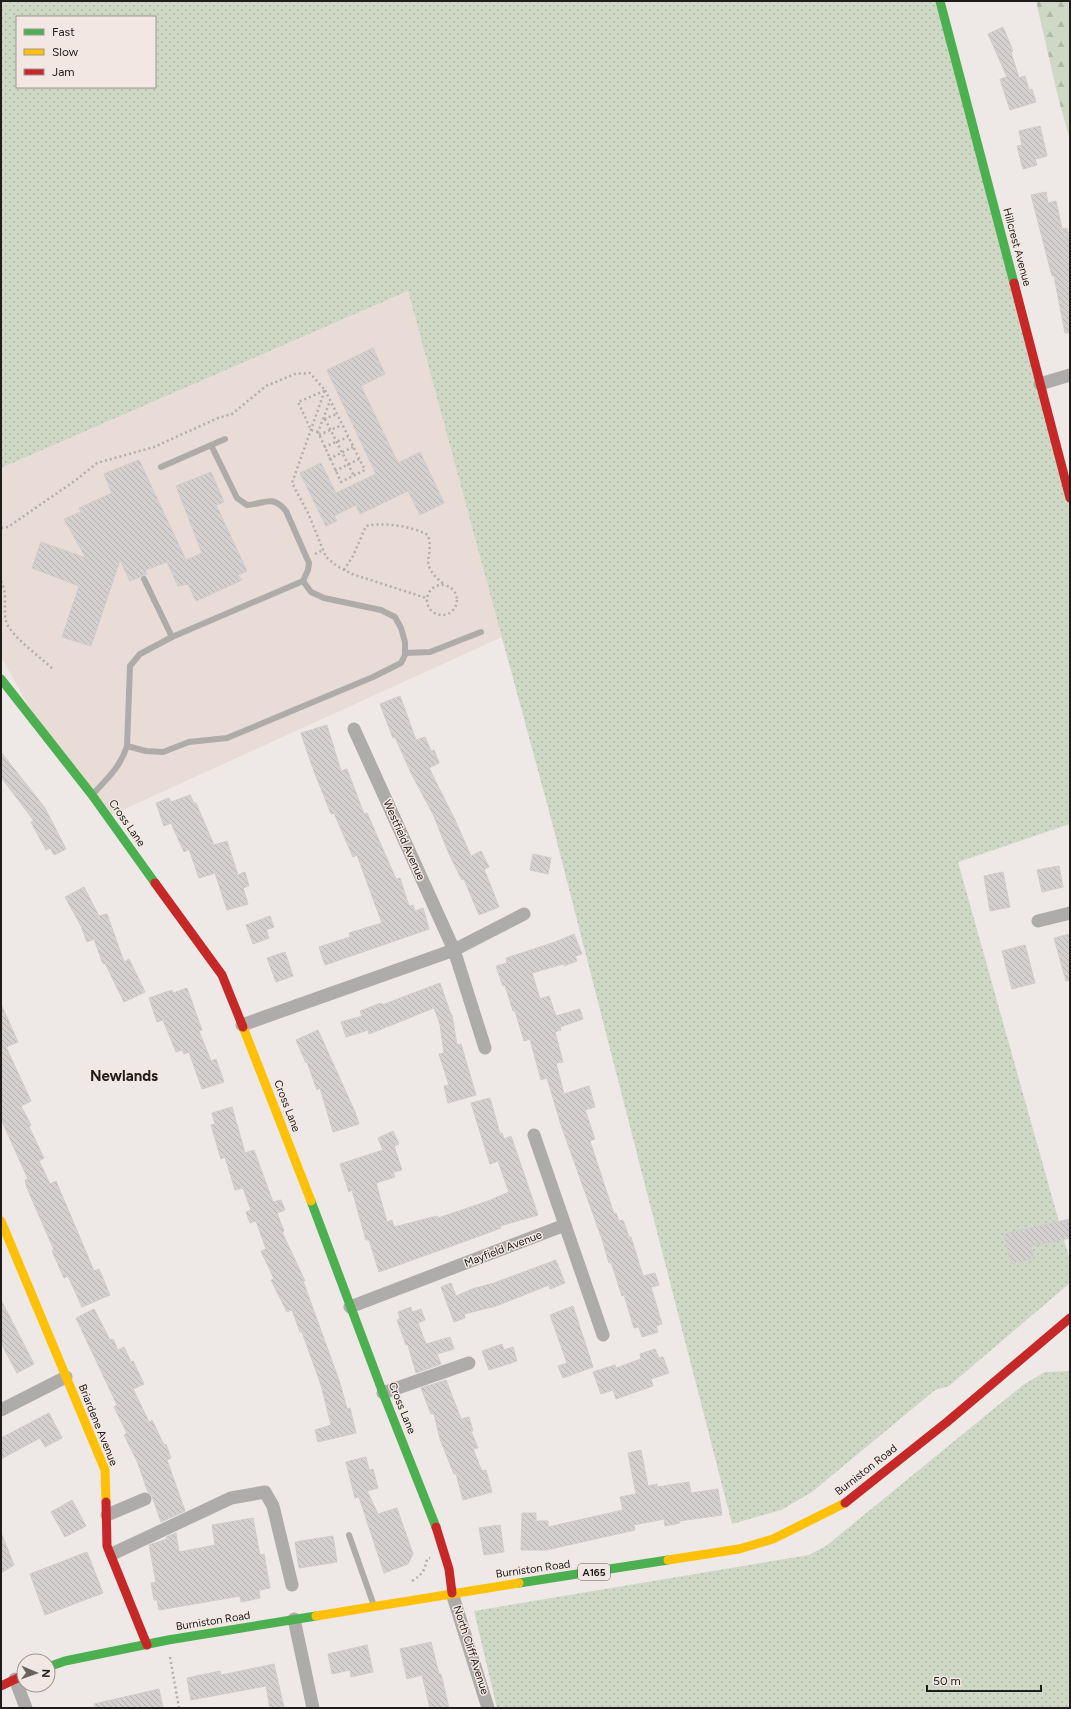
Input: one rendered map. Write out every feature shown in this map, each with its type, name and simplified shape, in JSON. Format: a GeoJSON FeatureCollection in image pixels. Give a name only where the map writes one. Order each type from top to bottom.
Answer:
{"type":"FeatureCollection","features":[{"type":"Feature","properties":{"kind":"street","name":"Hillcrest Avenue"},"geometry":{"type":"LineString","coordinates":[[940,1],[1070,498]]}},
{"type":"Feature","properties":{"kind":"street"},"geometry":{"type":"LineString","coordinates":[[1040,384],[1070,375]]}},
{"type":"Feature","properties":{"kind":"street","name":"Cross Lane"},"geometry":{"type":"LineString","coordinates":[[1,679],[51,745],[92,795],[222,975],[383,1393],[423,1490],[444,1548],[449,1569],[452,1593]]}},
{"type":"Feature","properties":{"kind":"street","name":"Westfield Avenue"},"geometry":{"type":"LineString","coordinates":[[354,729],[454,950],[485,1048]]}},
{"type":"Feature","properties":{"kind":"street"},"geometry":{"type":"LineString","coordinates":[[1038,921],[1070,912]]}},
{"type":"Feature","properties":{"kind":"street"},"geometry":{"type":"LineString","coordinates":[[242,1026],[454,950],[524,914]]}},
{"type":"Feature","properties":{"kind":"street"},"geometry":{"type":"LineString","coordinates":[[534,1135],[602,1335]]}},
{"type":"Feature","properties":{"kind":"street","name":"Briardene Avenue"},"geometry":{"type":"LineString","coordinates":[[1,1221],[105,1470],[107,1546],[112,1554],[147,1645]]}},
{"type":"Feature","properties":{"kind":"street","name":"Mayfield Avenue"},"geometry":{"type":"LineString","coordinates":[[350,1307],[565,1225]]}},
{"type":"Feature","properties":{"kind":"street","name":"Burniston Road"},"geometry":{"type":"LineString","coordinates":[[56,1664],[65,1661],[168,1640],[452,1593],[739,1549],[773,1539],[845,1503],[948,1422],[1070,1318]]}},
{"type":"Feature","properties":{"kind":"street"},"geometry":{"type":"LineString","coordinates":[[383,1393],[469,1363]]}},
{"type":"Feature","properties":{"kind":"street"},"geometry":{"type":"LineString","coordinates":[[1,1410],[66,1377]]}},
{"type":"Feature","properties":{"kind":"street"},"geometry":{"type":"LineString","coordinates":[[112,1554],[231,1498],[265,1492],[273,1506],[292,1586]]}},
{"type":"Feature","properties":{"kind":"street"},"geometry":{"type":"LineString","coordinates":[[107,1515],[145,1499]]}},
{"type":"Feature","properties":{"kind":"street","name":"North Cliff Avenue"},"geometry":{"type":"LineString","coordinates":[[452,1593],[488,1708]]}},
{"type":"Feature","properties":{"kind":"street"},"geometry":{"type":"LineString","coordinates":[[294,1620],[313,1708]]}},
{"type":"Feature","properties":{"kind":"street"},"geometry":{"type":"LineString","coordinates":[[1,1686],[16,1679]]}},
{"type":"Feature","properties":{"kind":"street"},"geometry":{"type":"LineString","coordinates":[[23,1693],[26,1708]]}},
{"type":"Feature","properties":{"kind":"lane"},"geometry":{"type":"LineString","coordinates":[[160,468],[225,439]]}},
{"type":"Feature","properties":{"kind":"lane"},"geometry":{"type":"LineString","coordinates":[[92,795],[119,766],[127,746],[130,666],[140,654],[172,637],[303,581],[308,570],[309,563],[286,511],[281,504],[272,500],[247,505],[237,498],[211,445]]}},
{"type":"Feature","properties":{"kind":"lane"},"geometry":{"type":"LineString","coordinates":[[144,579],[172,637]]}},
{"type":"Feature","properties":{"kind":"lane"},"geometry":{"type":"LineString","coordinates":[[127,746],[146,751],[163,752],[189,742],[227,738],[373,677],[400,663],[406,652],[405,642],[401,628],[395,617],[381,610],[324,598],[312,592],[303,581]]}},
{"type":"Feature","properties":{"kind":"lane"},"geometry":{"type":"LineString","coordinates":[[406,652],[430,652],[481,632]]}},
{"type":"Feature","properties":{"kind":"lane"},"geometry":{"type":"LineString","coordinates":[[350,1535],[374,1606]]}},
{"type":"Feature","properties":{"kind":"path"},"geometry":{"type":"LineString","coordinates":[[330,401],[319,434],[340,482],[364,470],[325,390],[298,402],[311,430],[319,434],[342,425]]}},
{"type":"Feature","properties":{"kind":"path"},"geometry":{"type":"LineString","coordinates":[[324,419],[337,414]]}},
{"type":"Feature","properties":{"kind":"path"},"geometry":{"type":"LineString","coordinates":[[324,419],[338,442],[354,476]]}},
{"type":"Feature","properties":{"kind":"path"},"geometry":{"type":"LineString","coordinates":[[324,448],[348,437]]}},
{"type":"Feature","properties":{"kind":"path"},"geometry":{"type":"LineString","coordinates":[[329,458],[353,447]]}},
{"type":"Feature","properties":{"kind":"path"},"geometry":{"type":"LineString","coordinates":[[335,471],[359,459]]}},
{"type":"Feature","properties":{"kind":"path"},"geometry":{"type":"LineString","coordinates":[[344,570],[353,556],[366,526],[374,524],[415,528],[428,534],[430,540],[427,563],[437,578],[456,594],[457,604],[454,609],[446,615],[436,615],[428,608],[426,598],[428,593],[435,586],[445,585]]}},
{"type":"Feature","properties":{"kind":"path"},"geometry":{"type":"LineString","coordinates":[[1,581],[5,588],[6,622],[18,638],[54,670]]}},
{"type":"Feature","properties":{"kind":"path"},"geometry":{"type":"LineString","coordinates":[[168,1640],[179,1708]]}},
{"type":"Feature","properties":{"kind":"shaded area"},"geometry":{"type":"Polygon","coordinates":[[[408,291],[502,637],[107,817],[51,745],[1,657],[1,468],[408,291]]]}},
{"type":"Feature","properties":{"kind":"green space"},"geometry":{"type":"Polygon","coordinates":[[[1,1],[940,1],[1070,498],[1070,824],[958,862],[1070,1261],[1070,1283],[949,1386],[935,1390],[812,1492],[781,1510],[732,1524],[549,811],[408,291],[1,468],[1,1]]]}},
{"type":"Feature","properties":{"kind":"green space"},"geometry":{"type":"Polygon","coordinates":[[[1036,1],[1070,1],[1070,140],[1058,97],[1036,1]]]}},
{"type":"Feature","properties":{"kind":"green space"},"geometry":{"type":"Polygon","coordinates":[[[1070,1371],[1070,1708],[497,1708],[474,1611],[809,1555],[826,1546],[1023,1385],[1045,1372],[1070,1371]]]}},
{"type":"Feature","properties":{"kind":"building"},"geometry":{"type":"Polygon","coordinates":[[[1003,27],[1013,51],[1011,52],[1019,78],[1025,76],[1029,90],[1032,89],[1036,102],[1010,110],[1000,79],[1007,77],[988,34],[1003,27]]]}},
{"type":"Feature","properties":{"kind":"building"},"geometry":{"type":"Polygon","coordinates":[[[1040,126],[1047,156],[1035,159],[1037,165],[1023,169],[1017,146],[1022,145],[1019,131],[1040,126]]]}},
{"type":"Feature","properties":{"kind":"building"},"geometry":{"type":"Polygon","coordinates":[[[1046,192],[1048,203],[1056,201],[1062,229],[1067,228],[1070,241],[1070,333],[1065,333],[1054,276],[1052,276],[1031,195],[1046,192]]]}},
{"type":"Feature","properties":{"kind":"building"},"geometry":{"type":"Polygon","coordinates":[[[373,348],[385,374],[361,386],[398,463],[420,452],[444,503],[420,515],[408,491],[360,514],[356,505],[334,516],[337,521],[326,526],[300,473],[321,463],[336,493],[376,474],[327,370],[373,348]]]}},
{"type":"Feature","properties":{"kind":"building"},"geometry":{"type":"Polygon","coordinates":[[[139,460],[186,560],[202,553],[176,486],[211,472],[224,502],[216,505],[247,571],[238,575],[242,580],[196,601],[188,584],[178,586],[167,562],[145,570],[147,574],[130,581],[120,560],[91,646],[62,637],[79,586],[32,568],[41,542],[86,558],[64,519],[81,512],[79,508],[112,493],[104,474],[139,460]]]}},
{"type":"Feature","properties":{"kind":"building"},"geometry":{"type":"Polygon","coordinates":[[[400,696],[416,740],[425,737],[431,751],[434,750],[439,763],[429,768],[471,856],[481,851],[489,867],[484,869],[499,907],[479,915],[464,879],[462,880],[449,854],[433,814],[412,775],[395,737],[393,738],[380,704],[400,696]]]}},
{"type":"Feature","properties":{"kind":"building"},"geometry":{"type":"Polygon","coordinates":[[[327,725],[341,771],[347,769],[364,814],[367,813],[396,879],[400,878],[409,906],[413,905],[415,911],[423,908],[429,929],[325,965],[319,947],[350,937],[349,933],[382,923],[357,855],[353,857],[334,813],[331,814],[301,733],[327,725]]]}},
{"type":"Feature","properties":{"kind":"building"},"geometry":{"type":"Polygon","coordinates":[[[1,752],[45,808],[66,849],[54,855],[50,848],[46,850],[31,822],[34,821],[1,777],[1,752]]]}},
{"type":"Feature","properties":{"kind":"building"},"geometry":{"type":"Polygon","coordinates":[[[190,795],[194,803],[196,803],[214,845],[227,841],[238,875],[245,872],[249,886],[243,888],[248,904],[227,910],[215,873],[199,878],[189,849],[184,852],[171,823],[164,826],[156,803],[169,798],[171,802],[190,795]]]}},
{"type":"Feature","properties":{"kind":"building"},"geometry":{"type":"Polygon","coordinates":[[[533,854],[551,858],[548,874],[530,870],[533,854]]]}},
{"type":"Feature","properties":{"kind":"building"},"geometry":{"type":"Polygon","coordinates":[[[1059,866],[1063,887],[1042,892],[1037,870],[1059,866]]]}},
{"type":"Feature","properties":{"kind":"building"},"geometry":{"type":"Polygon","coordinates":[[[1003,872],[1010,907],[990,911],[984,876],[1003,872]]]}},
{"type":"Feature","properties":{"kind":"building"},"geometry":{"type":"Polygon","coordinates":[[[84,887],[99,916],[107,914],[124,962],[129,959],[145,992],[124,1002],[105,963],[103,964],[94,939],[87,942],[81,926],[65,897],[84,887]]]}},
{"type":"Feature","properties":{"kind":"building"},"geometry":{"type":"Polygon","coordinates":[[[270,916],[274,927],[266,930],[269,938],[253,944],[246,925],[270,916]]]}},
{"type":"Feature","properties":{"kind":"building"},"geometry":{"type":"Polygon","coordinates":[[[574,934],[582,954],[575,956],[577,961],[564,966],[563,964],[532,973],[540,999],[549,996],[556,1016],[580,1009],[583,1019],[560,1027],[561,1030],[555,1032],[563,1062],[556,1063],[564,1094],[589,1086],[595,1107],[585,1110],[595,1139],[590,1141],[614,1214],[616,1213],[619,1221],[623,1220],[629,1237],[631,1237],[643,1276],[655,1273],[659,1285],[651,1287],[662,1324],[656,1326],[658,1332],[642,1337],[639,1327],[634,1328],[624,1295],[622,1296],[611,1262],[609,1263],[602,1239],[562,1128],[547,1078],[541,1080],[530,1039],[524,1041],[515,1011],[513,1011],[505,985],[503,986],[496,966],[507,963],[506,958],[555,942],[574,934]]]}},
{"type":"Feature","properties":{"kind":"building"},"geometry":{"type":"Polygon","coordinates":[[[1070,934],[1070,980],[1066,981],[1054,938],[1070,934]]]}},
{"type":"Feature","properties":{"kind":"building"},"geometry":{"type":"Polygon","coordinates":[[[1025,945],[1035,983],[1012,989],[1002,951],[1025,945]]]}},
{"type":"Feature","properties":{"kind":"building"},"geometry":{"type":"Polygon","coordinates":[[[285,952],[293,976],[276,982],[267,958],[285,952]]]}},
{"type":"Feature","properties":{"kind":"building"},"geometry":{"type":"Polygon","coordinates":[[[440,983],[452,1015],[457,1045],[461,1044],[476,1095],[448,1103],[444,1086],[449,1085],[439,1054],[444,1053],[440,1024],[434,1008],[369,1034],[368,1030],[346,1037],[341,1022],[362,1016],[360,1011],[381,1003],[382,1005],[440,983]]]}},
{"type":"Feature","properties":{"kind":"building"},"geometry":{"type":"Polygon","coordinates":[[[187,988],[202,1030],[199,1031],[211,1061],[216,1059],[224,1082],[202,1089],[189,1052],[184,1054],[182,1050],[176,1052],[163,1020],[157,1022],[149,998],[172,990],[173,993],[187,988]]]}},
{"type":"Feature","properties":{"kind":"building"},"geometry":{"type":"Polygon","coordinates":[[[1,1004],[18,1042],[6,1047],[31,1101],[21,1106],[31,1125],[29,1127],[44,1158],[39,1161],[50,1184],[56,1181],[94,1271],[99,1269],[110,1295],[82,1307],[68,1276],[64,1278],[52,1251],[54,1250],[27,1188],[25,1180],[28,1179],[1,1119],[1,1004]]]}},
{"type":"Feature","properties":{"kind":"building"},"geometry":{"type":"Polygon","coordinates":[[[318,1030],[359,1124],[333,1132],[320,1088],[317,1090],[307,1062],[306,1063],[296,1040],[318,1030]]]}},
{"type":"Feature","properties":{"kind":"building"},"geometry":{"type":"Polygon","coordinates":[[[490,1098],[500,1134],[502,1133],[504,1139],[511,1136],[538,1215],[500,1226],[501,1228],[379,1272],[369,1240],[366,1240],[352,1190],[349,1192],[340,1164],[383,1150],[378,1138],[393,1131],[399,1144],[394,1146],[402,1170],[393,1172],[395,1177],[376,1183],[387,1222],[392,1220],[394,1227],[437,1216],[438,1218],[488,1201],[509,1192],[498,1161],[490,1164],[471,1103],[490,1098]]]}},
{"type":"Feature","properties":{"kind":"building"},"geometry":{"type":"Polygon","coordinates":[[[232,1107],[245,1153],[254,1150],[273,1202],[281,1200],[285,1210],[277,1213],[284,1231],[282,1232],[305,1281],[303,1281],[340,1383],[347,1409],[350,1408],[356,1433],[318,1442],[315,1430],[331,1425],[321,1385],[302,1332],[300,1332],[292,1310],[287,1312],[271,1280],[274,1279],[261,1251],[266,1249],[256,1221],[250,1223],[246,1212],[251,1210],[243,1188],[235,1190],[225,1157],[221,1159],[211,1125],[215,1124],[212,1113],[232,1107]]]}},
{"type":"Feature","properties":{"kind":"building"},"geometry":{"type":"Polygon","coordinates":[[[1070,1219],[1070,1238],[1031,1246],[1034,1258],[1011,1264],[1004,1234],[1070,1219]]]}},
{"type":"Feature","properties":{"kind":"building"},"geometry":{"type":"Polygon","coordinates":[[[556,1260],[565,1283],[550,1289],[549,1285],[496,1306],[464,1314],[465,1318],[454,1322],[441,1287],[451,1283],[456,1296],[556,1260]]]}},
{"type":"Feature","properties":{"kind":"building"},"geometry":{"type":"Polygon","coordinates":[[[1,1300],[34,1364],[17,1373],[1,1343],[1,1300]]]}},
{"type":"Feature","properties":{"kind":"building"},"geometry":{"type":"Polygon","coordinates":[[[573,1306],[593,1367],[563,1378],[558,1366],[567,1363],[550,1315],[573,1306]]]}},
{"type":"Feature","properties":{"kind":"building"},"geometry":{"type":"Polygon","coordinates":[[[411,1307],[412,1312],[421,1309],[425,1320],[418,1323],[426,1344],[450,1337],[454,1349],[437,1354],[441,1364],[416,1373],[408,1345],[406,1345],[397,1320],[400,1319],[398,1312],[411,1307]]]}},
{"type":"Feature","properties":{"kind":"building"},"geometry":{"type":"Polygon","coordinates":[[[94,1309],[110,1340],[113,1339],[118,1350],[124,1347],[131,1362],[133,1361],[144,1384],[133,1389],[149,1422],[152,1420],[164,1445],[166,1444],[171,1458],[167,1460],[185,1511],[161,1522],[152,1496],[148,1492],[137,1461],[124,1435],[127,1433],[114,1407],[117,1405],[76,1318],[94,1309]]]}},
{"type":"Feature","properties":{"kind":"building"},"geometry":{"type":"Polygon","coordinates":[[[502,1344],[504,1350],[513,1347],[517,1361],[489,1370],[482,1351],[502,1344]]]}},
{"type":"Feature","properties":{"kind":"building"},"geometry":{"type":"Polygon","coordinates":[[[655,1349],[659,1358],[663,1357],[669,1373],[651,1379],[653,1386],[616,1399],[613,1390],[601,1394],[593,1372],[615,1365],[616,1368],[641,1359],[640,1354],[655,1349]]]}},
{"type":"Feature","properties":{"kind":"building"},"geometry":{"type":"Polygon","coordinates":[[[446,1380],[461,1419],[469,1417],[473,1431],[471,1431],[478,1448],[473,1449],[482,1471],[486,1470],[492,1492],[463,1500],[456,1474],[454,1474],[440,1439],[434,1414],[431,1414],[421,1388],[446,1380]]]}},
{"type":"Feature","properties":{"kind":"building"},"geometry":{"type":"Polygon","coordinates":[[[49,1413],[62,1438],[45,1447],[40,1438],[1,1459],[1,1438],[49,1413]]]}},
{"type":"Feature","properties":{"kind":"building"},"geometry":{"type":"Polygon","coordinates":[[[641,1450],[648,1486],[657,1484],[657,1487],[689,1482],[691,1493],[718,1489],[722,1515],[679,1521],[680,1523],[665,1526],[664,1519],[634,1525],[635,1530],[546,1550],[521,1550],[522,1513],[536,1513],[536,1521],[548,1521],[548,1527],[623,1510],[620,1497],[636,1494],[628,1453],[641,1450]]]}},
{"type":"Feature","properties":{"kind":"building"},"geometry":{"type":"Polygon","coordinates":[[[366,1457],[369,1470],[373,1469],[378,1488],[367,1491],[378,1514],[397,1508],[413,1554],[408,1564],[384,1573],[359,1497],[355,1498],[346,1462],[366,1457]]]}},
{"type":"Feature","properties":{"kind":"building"},"geometry":{"type":"Polygon","coordinates":[[[72,1500],[86,1526],[65,1537],[51,1512],[72,1500]]]}},
{"type":"Feature","properties":{"kind":"building"},"geometry":{"type":"Polygon","coordinates":[[[253,1518],[260,1555],[264,1554],[270,1588],[259,1590],[260,1598],[241,1602],[240,1596],[159,1610],[157,1600],[154,1600],[151,1583],[156,1582],[149,1545],[167,1539],[166,1537],[176,1533],[179,1552],[215,1545],[212,1525],[253,1518]]]}},
{"type":"Feature","properties":{"kind":"building"},"geometry":{"type":"Polygon","coordinates":[[[500,1525],[504,1552],[484,1555],[479,1528],[500,1525]]]}},
{"type":"Feature","properties":{"kind":"building"},"geometry":{"type":"Polygon","coordinates":[[[1,1533],[14,1565],[1,1573],[1,1533]]]}},
{"type":"Feature","properties":{"kind":"building"},"geometry":{"type":"Polygon","coordinates":[[[333,1536],[337,1562],[299,1568],[295,1542],[333,1536]]]}},
{"type":"Feature","properties":{"kind":"building"},"geometry":{"type":"Polygon","coordinates":[[[87,1552],[103,1593],[45,1615],[30,1574],[87,1552]]]}},
{"type":"Feature","properties":{"kind":"building"},"geometry":{"type":"Polygon","coordinates":[[[431,1642],[439,1674],[441,1674],[449,1708],[430,1708],[422,1675],[407,1679],[400,1649],[431,1642]]]}},
{"type":"Feature","properties":{"kind":"building"},"geometry":{"type":"Polygon","coordinates":[[[367,1645],[373,1672],[351,1677],[350,1670],[332,1674],[328,1654],[367,1645]]]}},
{"type":"Feature","properties":{"kind":"building"},"geometry":{"type":"Polygon","coordinates":[[[274,1664],[284,1708],[270,1708],[266,1686],[191,1700],[187,1678],[220,1671],[221,1675],[274,1664]]]}},
{"type":"Feature","properties":{"kind":"building"},"geometry":{"type":"Polygon","coordinates":[[[159,1689],[163,1708],[95,1708],[94,1704],[159,1689]]]}},
{"type":"Feature","properties":{"kind":"traffic: fast"},"geometry":{"type":"LineString","coordinates":[[940,1],[1014,283]]}},
{"type":"Feature","properties":{"kind":"traffic: fast"},"geometry":{"type":"LineString","coordinates":[[1,679],[92,795],[155,883]]}},
{"type":"Feature","properties":{"kind":"traffic: fast"},"geometry":{"type":"LineString","coordinates":[[311,1201],[383,1393],[436,1527]]}},
{"type":"Feature","properties":{"kind":"traffic: fast"},"geometry":{"type":"LineString","coordinates":[[519,1583],[668,1560]]}},
{"type":"Feature","properties":{"kind":"traffic: fast"},"geometry":{"type":"LineString","coordinates":[[56,1664],[65,1661],[168,1640],[316,1616]]}},
{"type":"Feature","properties":{"kind":"traffic: slow"},"geometry":{"type":"LineString","coordinates":[[243,1027],[311,1201]]}},
{"type":"Feature","properties":{"kind":"traffic: slow"},"geometry":{"type":"LineString","coordinates":[[1,1221],[105,1470],[106,1502]]}},
{"type":"Feature","properties":{"kind":"traffic: slow"},"geometry":{"type":"LineString","coordinates":[[668,1560],[739,1549],[773,1539],[845,1503]]}},
{"type":"Feature","properties":{"kind":"traffic: slow"},"geometry":{"type":"LineString","coordinates":[[316,1616],[519,1583]]}},
{"type":"Feature","properties":{"kind":"traffic: jam"},"geometry":{"type":"LineString","coordinates":[[1014,283],[1070,498]]}},
{"type":"Feature","properties":{"kind":"traffic: jam"},"geometry":{"type":"LineString","coordinates":[[155,883],[222,975],[243,1027]]}},
{"type":"Feature","properties":{"kind":"traffic: jam"},"geometry":{"type":"LineString","coordinates":[[845,1503],[947,1422],[1070,1318]]}},
{"type":"Feature","properties":{"kind":"traffic: jam"},"geometry":{"type":"LineString","coordinates":[[106,1502],[107,1546],[147,1645]]}},
{"type":"Feature","properties":{"kind":"traffic: jam"},"geometry":{"type":"LineString","coordinates":[[436,1527],[449,1569],[452,1593]]}},
{"type":"Feature","properties":{"kind":"traffic: jam"},"geometry":{"type":"LineString","coordinates":[[1,1686],[16,1679]]}},
{"type":"Feature","properties":{"kind":"district","name":"Newlands"},"geometry":{"type":"Point","coordinates":[124,1076]}}]}
